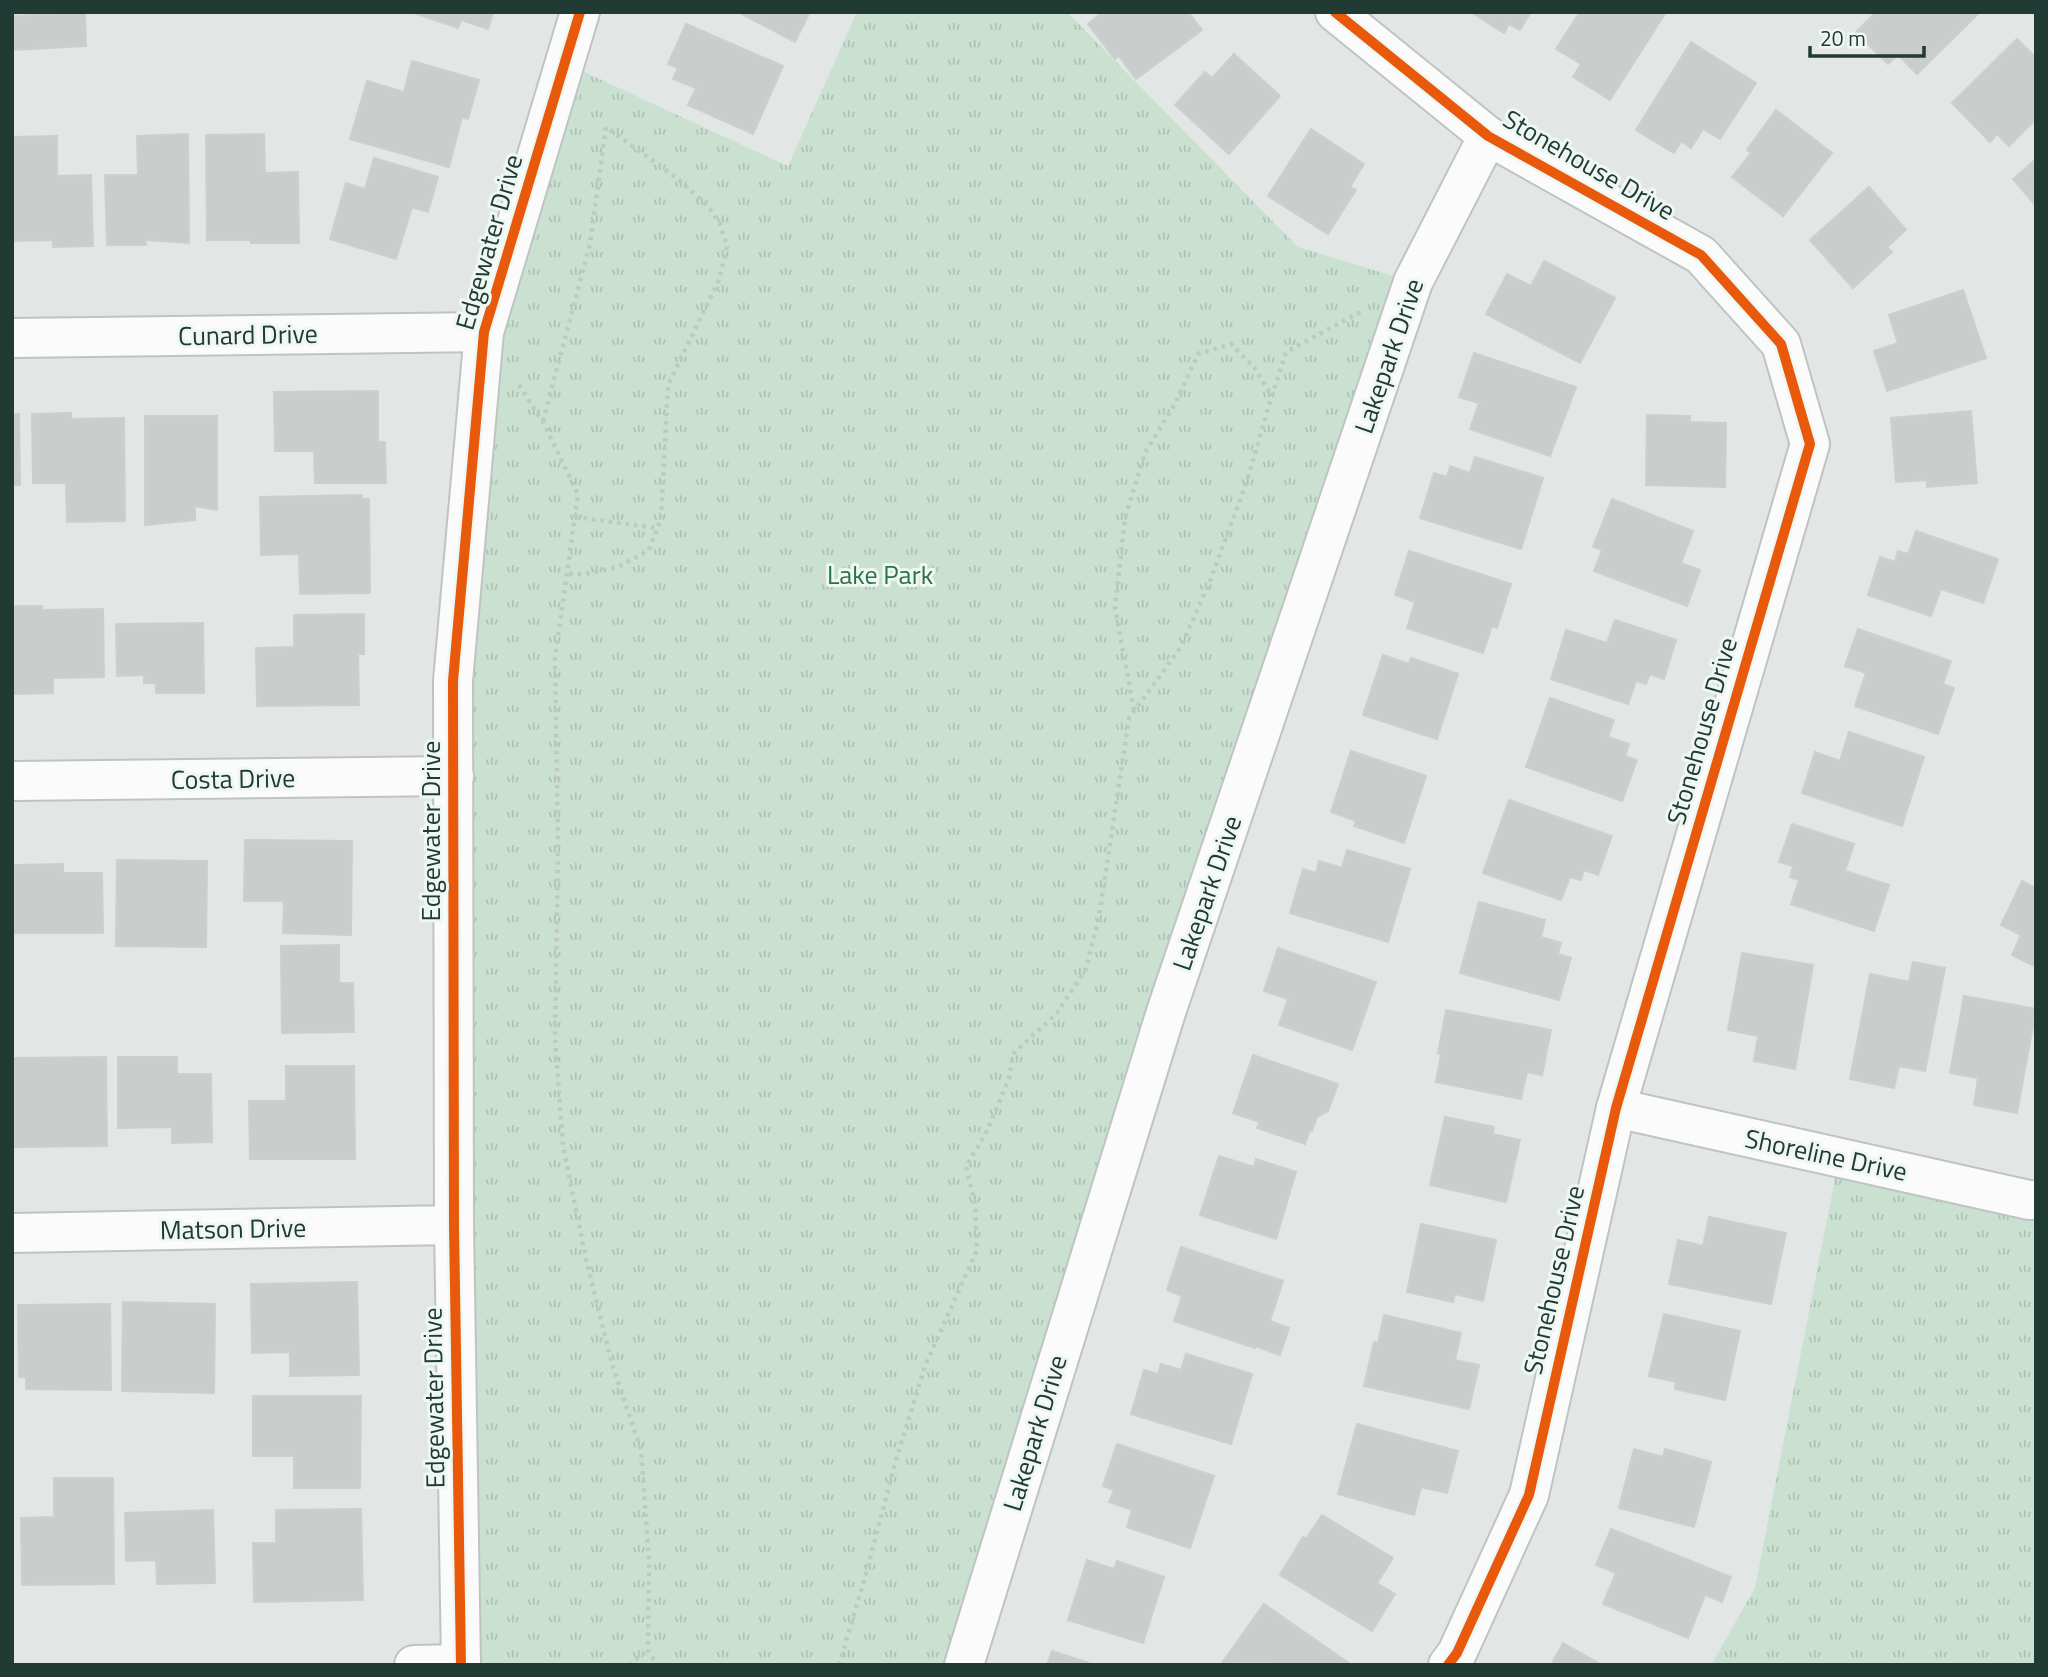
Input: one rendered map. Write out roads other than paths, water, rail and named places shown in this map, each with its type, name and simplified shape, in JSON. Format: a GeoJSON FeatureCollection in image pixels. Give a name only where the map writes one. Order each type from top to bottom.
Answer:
{"type":"FeatureCollection","features":[{"type":"Feature","properties":{"kind":"street","name":"Edgewater Drive"},"geometry":{"type":"LineString","coordinates":[[461,1664],[454,1225],[453,681],[484,332],[580,12]]}},
{"type":"Feature","properties":{"kind":"street","name":"Stonehouse Drive"},"geometry":{"type":"LineString","coordinates":[[1335,12],[1488,136],[1701,255],[1781,344],[1810,444],[1616,1108],[1529,1495],[1457,1653],[1448,1665]]}},
{"type":"Feature","properties":{"kind":"street","name":"Lakepark Drive"},"geometry":{"type":"LineString","coordinates":[[964,1665],[1166,1012],[1413,282],[1488,136]]}},
{"type":"Feature","properties":{"kind":"street","name":"Cunard Drive"},"geometry":{"type":"LineString","coordinates":[[12,338],[484,332]]}},
{"type":"Feature","properties":{"kind":"street","name":"Costa Drive"},"geometry":{"type":"LineString","coordinates":[[12,781],[454,776]]}},
{"type":"Feature","properties":{"kind":"street","name":"Shoreline Drive"},"geometry":{"type":"LineString","coordinates":[[1616,1108],[2036,1200]]}},
{"type":"Feature","properties":{"kind":"street","name":"Matson Drive"},"geometry":{"type":"LineString","coordinates":[[12,1233],[454,1225]]}},
{"type":"Feature","properties":{"kind":"street"},"geometry":{"type":"LineString","coordinates":[[414,1665],[461,1664]]}},
{"type":"Feature","properties":{"kind":"park label","name":"Lake Park"},"geometry":{"type":"Point","coordinates":[880,575]}}]}
